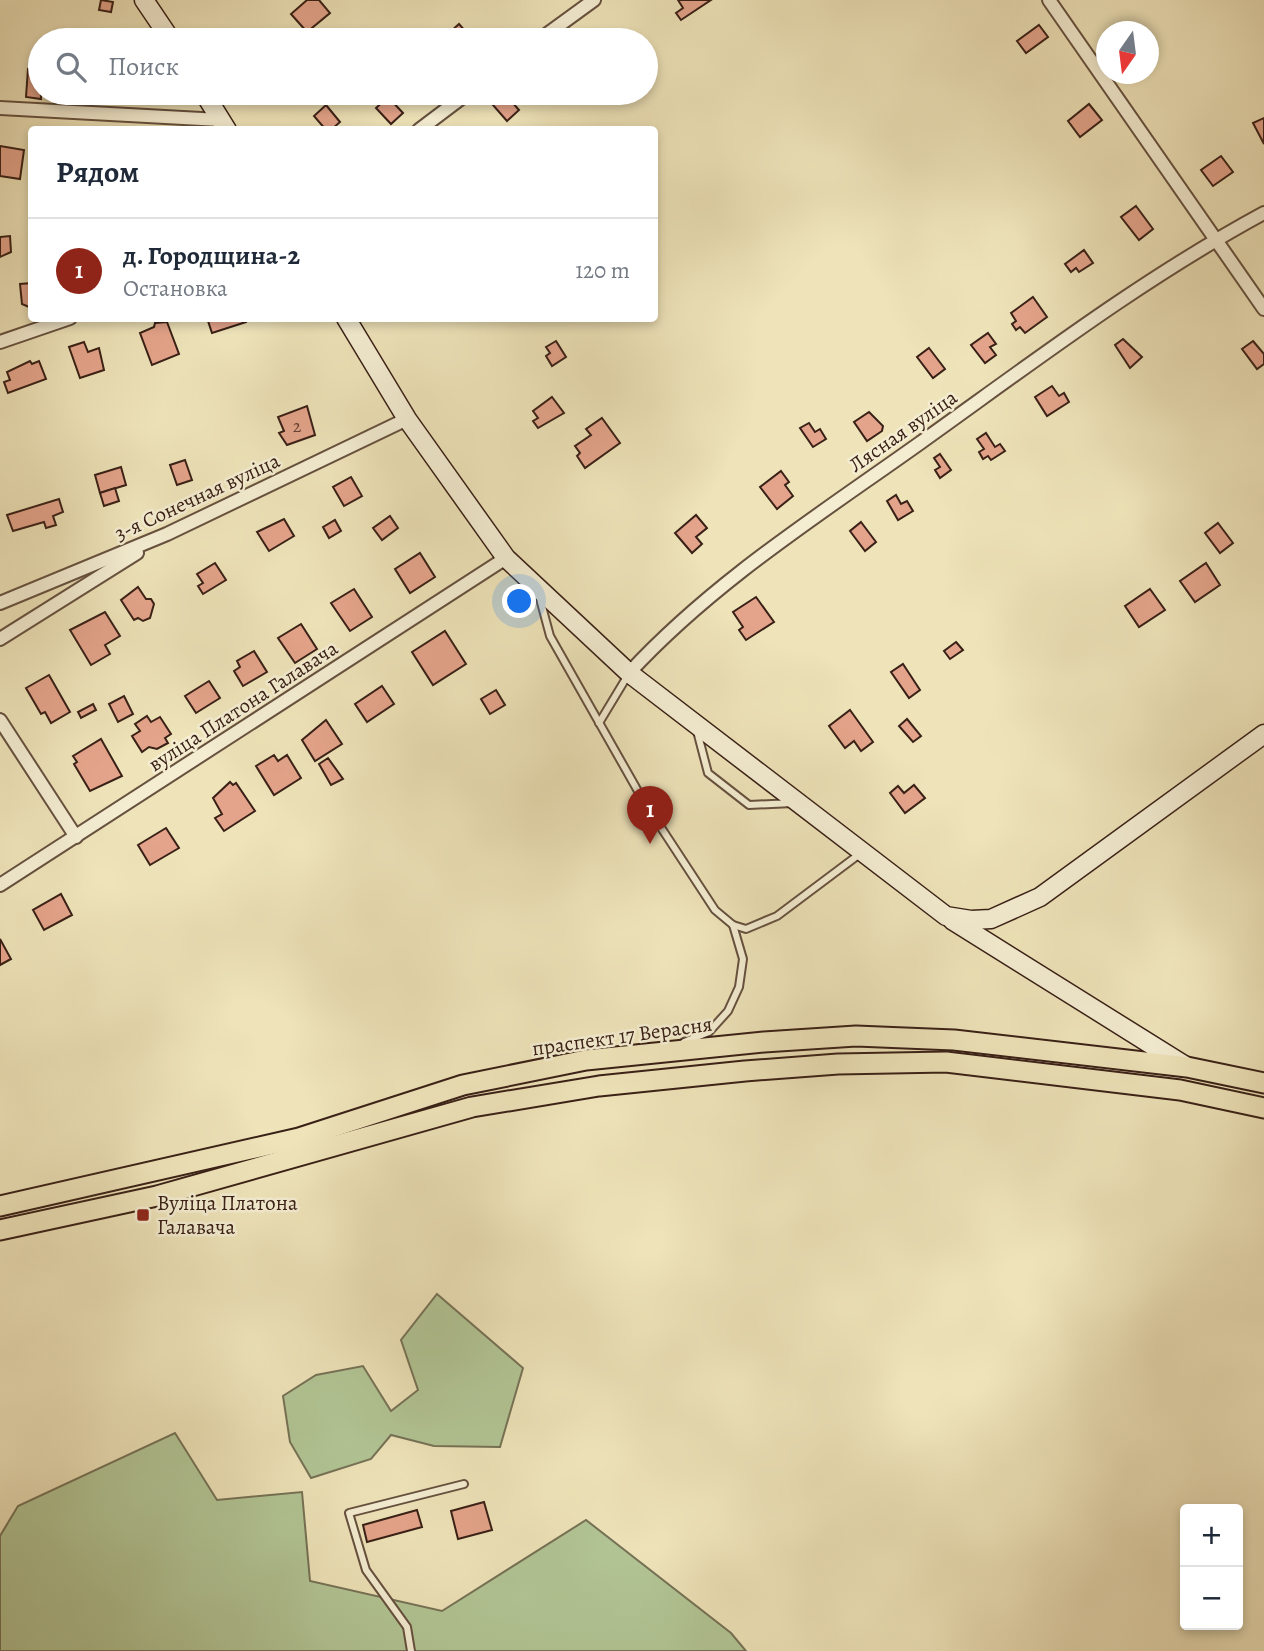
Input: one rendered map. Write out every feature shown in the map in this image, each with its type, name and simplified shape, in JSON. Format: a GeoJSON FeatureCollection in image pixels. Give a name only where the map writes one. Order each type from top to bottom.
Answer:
{"type":"FeatureCollection","features":[{"type":"Feature","properties":{"kind":"main road","name":"праспект 17 Верасня"},"geometry":{"type":"LineString","coordinates":[[0,1206],[299,1138],[463,1085],[586,1060],[661,1052],[856,1036],[954,1040],[1187,1067],[1264,1083]]}},
{"type":"Feature","properties":{"kind":"main road"},"geometry":{"type":"LineString","coordinates":[[0,1230],[157,1196],[472,1107],[599,1086],[745,1071],[838,1064],[946,1062],[1180,1090],[1264,1108]]}},
{"type":"Feature","properties":{"kind":"street"},"geometry":{"type":"LineString","coordinates":[[556,28],[594,0]]}},
{"type":"Feature","properties":{"kind":"street"},"geometry":{"type":"LineString","coordinates":[[1049,0],[1264,309]]}},
{"type":"Feature","properties":{"kind":"street"},"geometry":{"type":"LineString","coordinates":[[152,2],[165,28]]}},
{"type":"Feature","properties":{"kind":"street"},"geometry":{"type":"LineString","coordinates":[[212,105],[224,125]]}},
{"type":"Feature","properties":{"kind":"street"},"geometry":{"type":"LineString","coordinates":[[424,126],[452,105]]}},
{"type":"Feature","properties":{"kind":"street"},"geometry":{"type":"LineString","coordinates":[[0,108],[224,125]]}},
{"type":"Feature","properties":{"kind":"street","name":"Лясная вуліца"},"geometry":{"type":"LineString","coordinates":[[629,673],[667,633],[809,520],[1145,284],[1214,240],[1264,213]]}},
{"type":"Feature","properties":{"kind":"street"},"geometry":{"type":"LineString","coordinates":[[0,342],[58,322]]}},
{"type":"Feature","properties":{"kind":"street"},"geometry":{"type":"LineString","coordinates":[[348,322],[407,419],[506,558],[629,673],[946,916],[1187,1067]]}},
{"type":"Feature","properties":{"kind":"street","name":"3-я Сонечная вуліца"},"geometry":{"type":"LineString","coordinates":[[0,603],[167,534],[407,419]]}},
{"type":"Feature","properties":{"kind":"street"},"geometry":{"type":"LineString","coordinates":[[0,639],[167,534]]}},
{"type":"Feature","properties":{"kind":"street","name":"вуліца Платона Галавача"},"geometry":{"type":"LineString","coordinates":[[0,885],[506,558]]}},
{"type":"Feature","properties":{"kind":"street"},"geometry":{"type":"LineString","coordinates":[[0,720],[76,837]]}},
{"type":"Feature","properties":{"kind":"street"},"geometry":{"type":"LineString","coordinates":[[946,916],[971,920],[991,919],[1023,906],[1264,734]]}},
{"type":"Feature","properties":{"kind":"lane"},"geometry":{"type":"LineString","coordinates":[[536,587],[550,636],[643,800],[715,910],[733,925],[746,929],[777,916],[861,853]]}},
{"type":"Feature","properties":{"kind":"lane"},"geometry":{"type":"LineString","coordinates":[[599,723],[629,673]]}},
{"type":"Feature","properties":{"kind":"lane"},"geometry":{"type":"LineString","coordinates":[[696,725],[708,773],[749,805],[796,803]]}},
{"type":"Feature","properties":{"kind":"lane"},"geometry":{"type":"LineString","coordinates":[[661,1052],[709,1032],[728,1011],[739,987],[743,959],[733,925]]}},
{"type":"Feature","properties":{"kind":"lane"},"geometry":{"type":"LineString","coordinates":[[411,1651],[407,1627],[366,1570],[349,1513],[464,1484]]}},
{"type":"Feature","properties":{"kind":"green space"},"geometry":{"type":"Polygon","coordinates":[[[437,1294],[523,1368],[500,1447],[434,1446],[391,1435],[371,1459],[311,1478],[290,1442],[283,1396],[316,1375],[363,1366],[391,1411],[418,1390],[401,1340],[437,1294]]]}},
{"type":"Feature","properties":{"kind":"green space"},"geometry":{"type":"Polygon","coordinates":[[[175,1433],[217,1500],[302,1492],[310,1581],[442,1611],[586,1520],[731,1633],[746,1651],[0,1651],[0,1536],[18,1506],[175,1433]]]}},
{"type":"Feature","properties":{"kind":"building"},"geometry":{"type":"Polygon","coordinates":[[[101,0],[113,2],[111,12],[99,10],[101,0]]]}},
{"type":"Feature","properties":{"kind":"building"},"geometry":{"type":"Polygon","coordinates":[[[307,0],[319,0],[330,13],[312,28],[303,28],[291,14],[307,0]]]}},
{"type":"Feature","properties":{"kind":"building"},"geometry":{"type":"Polygon","coordinates":[[[678,0],[711,0],[681,20],[676,13],[683,8],[678,0]]]}},
{"type":"Feature","properties":{"kind":"building"},"geometry":{"type":"Polygon","coordinates":[[[1039,25],[1048,37],[1026,53],[1017,41],[1039,25]]]}},
{"type":"Feature","properties":{"kind":"building"},"geometry":{"type":"Polygon","coordinates":[[[1089,104],[1102,120],[1080,137],[1068,121],[1089,104]]]}},
{"type":"Feature","properties":{"kind":"building"},"geometry":{"type":"Polygon","coordinates":[[[326,105],[340,122],[336,126],[323,126],[314,116],[326,105]]]}},
{"type":"Feature","properties":{"kind":"building"},"geometry":{"type":"Polygon","coordinates":[[[379,105],[396,105],[403,113],[391,124],[376,108],[379,105]]]}},
{"type":"Feature","properties":{"kind":"building"},"geometry":{"type":"Polygon","coordinates":[[[493,105],[515,105],[519,110],[507,121],[493,105]]]}},
{"type":"Feature","properties":{"kind":"building"},"geometry":{"type":"Polygon","coordinates":[[[1264,118],[1264,144],[1253,123],[1264,118]]]}},
{"type":"Feature","properties":{"kind":"building"},"geometry":{"type":"Polygon","coordinates":[[[0,146],[24,150],[20,179],[0,176],[0,146]]]}},
{"type":"Feature","properties":{"kind":"building"},"geometry":{"type":"Polygon","coordinates":[[[1221,156],[1233,172],[1213,186],[1201,170],[1221,156]]]}},
{"type":"Feature","properties":{"kind":"building"},"geometry":{"type":"Polygon","coordinates":[[[1136,206],[1153,229],[1139,240],[1121,217],[1136,206]]]}},
{"type":"Feature","properties":{"kind":"building"},"geometry":{"type":"Polygon","coordinates":[[[10,236],[11,252],[0,257],[0,237],[10,236]]]}},
{"type":"Feature","properties":{"kind":"building"},"geometry":{"type":"Polygon","coordinates":[[[1084,250],[1093,263],[1079,272],[1076,268],[1071,272],[1065,264],[1084,250]]]}},
{"type":"Feature","properties":{"kind":"building"},"geometry":{"type":"Polygon","coordinates":[[[28,283],[28,307],[22,304],[20,284],[28,283]]]}},
{"type":"Feature","properties":{"kind":"building"},"geometry":{"type":"Polygon","coordinates":[[[1033,297],[1047,317],[1025,333],[1020,327],[1016,330],[1012,324],[1016,321],[1011,313],[1033,297]]]}},
{"type":"Feature","properties":{"kind":"building"},"geometry":{"type":"Polygon","coordinates":[[[167,322],[179,354],[152,365],[140,333],[154,327],[155,323],[167,322]]]}},
{"type":"Feature","properties":{"kind":"building"},"geometry":{"type":"Polygon","coordinates":[[[208,322],[246,322],[212,333],[208,322]]]}},
{"type":"Feature","properties":{"kind":"building"},"geometry":{"type":"Polygon","coordinates":[[[988,333],[996,344],[990,347],[996,355],[985,363],[971,345],[988,333]]]}},
{"type":"Feature","properties":{"kind":"building"},"geometry":{"type":"Polygon","coordinates":[[[1123,339],[1142,357],[1130,368],[1115,345],[1123,339]]]}},
{"type":"Feature","properties":{"kind":"building"},"geometry":{"type":"Polygon","coordinates":[[[556,341],[566,357],[552,366],[546,356],[550,353],[546,347],[556,341]]]}},
{"type":"Feature","properties":{"kind":"building"},"geometry":{"type":"Polygon","coordinates":[[[1253,341],[1264,354],[1264,364],[1257,369],[1242,349],[1253,341]]]}},
{"type":"Feature","properties":{"kind":"building"},"geometry":{"type":"Polygon","coordinates":[[[84,342],[88,352],[99,348],[104,370],[80,378],[69,347],[84,342]]]}},
{"type":"Feature","properties":{"kind":"building"},"geometry":{"type":"Polygon","coordinates":[[[929,348],[945,369],[933,378],[917,357],[929,348]]]}},
{"type":"Feature","properties":{"kind":"building"},"geometry":{"type":"Polygon","coordinates":[[[30,361],[32,364],[39,361],[46,379],[8,393],[4,382],[10,380],[7,372],[30,361]]]}},
{"type":"Feature","properties":{"kind":"building"},"geometry":{"type":"Polygon","coordinates":[[[1052,386],[1059,396],[1064,393],[1069,402],[1047,416],[1035,397],[1052,386]]]}},
{"type":"Feature","properties":{"kind":"building"},"geometry":{"type":"Polygon","coordinates":[[[552,397],[564,413],[538,428],[533,421],[538,418],[533,411],[552,397]]]}},
{"type":"Feature","properties":{"kind":"building"},"geometry":{"type":"Polygon","coordinates":[[[307,406],[315,435],[287,445],[279,433],[284,431],[278,417],[307,406]]]}},
{"type":"Feature","properties":{"kind":"building"},"geometry":{"type":"Polygon","coordinates":[[[869,412],[883,426],[882,431],[867,441],[854,422],[869,412]]]}},
{"type":"Feature","properties":{"kind":"building"},"geometry":{"type":"Polygon","coordinates":[[[602,418],[620,443],[585,468],[577,456],[580,453],[575,446],[591,435],[586,429],[602,418]]]}},
{"type":"Feature","properties":{"kind":"building"},"geometry":{"type":"Polygon","coordinates":[[[809,423],[815,432],[820,429],[826,439],[813,447],[800,428],[809,423]]]}},
{"type":"Feature","properties":{"kind":"building"},"geometry":{"type":"Polygon","coordinates":[[[986,433],[995,447],[1000,444],[1005,451],[991,460],[988,456],[983,459],[979,452],[984,449],[977,439],[986,433]]]}},
{"type":"Feature","properties":{"kind":"building"},"geometry":{"type":"Polygon","coordinates":[[[940,454],[951,470],[940,478],[935,470],[940,467],[934,458],[940,454]]]}},
{"type":"Feature","properties":{"kind":"building"},"geometry":{"type":"Polygon","coordinates":[[[185,460],[192,480],[177,485],[170,465],[185,460]]]}},
{"type":"Feature","properties":{"kind":"building"},"geometry":{"type":"Polygon","coordinates":[[[121,467],[126,485],[100,493],[95,475],[121,467]]]}},
{"type":"Feature","properties":{"kind":"building"},"geometry":{"type":"Polygon","coordinates":[[[781,471],[789,482],[785,485],[793,496],[777,509],[760,487],[781,471]]]}},
{"type":"Feature","properties":{"kind":"building"},"geometry":{"type":"Polygon","coordinates":[[[351,477],[362,496],[344,506],[333,487],[351,477]]]}},
{"type":"Feature","properties":{"kind":"building"},"geometry":{"type":"Polygon","coordinates":[[[115,488],[119,501],[104,506],[100,493],[115,488]]]}},
{"type":"Feature","properties":{"kind":"building"},"geometry":{"type":"Polygon","coordinates":[[[896,495],[901,504],[907,501],[913,511],[898,520],[887,501],[896,495]]]}},
{"type":"Feature","properties":{"kind":"building"},"geometry":{"type":"Polygon","coordinates":[[[59,499],[63,512],[53,516],[56,525],[46,528],[44,522],[13,531],[7,515],[59,499]]]}},
{"type":"Feature","properties":{"kind":"building"},"geometry":{"type":"Polygon","coordinates":[[[696,515],[707,528],[696,537],[702,544],[692,553],[675,533],[696,515]]]}},
{"type":"Feature","properties":{"kind":"building"},"geometry":{"type":"Polygon","coordinates":[[[390,516],[398,528],[382,540],[373,528],[390,516]]]}},
{"type":"Feature","properties":{"kind":"building"},"geometry":{"type":"Polygon","coordinates":[[[284,519],[294,536],[269,551],[257,532],[284,519]]]}},
{"type":"Feature","properties":{"kind":"building"},"geometry":{"type":"Polygon","coordinates":[[[335,520],[341,531],[329,538],[323,527],[335,520]]]}},
{"type":"Feature","properties":{"kind":"building"},"geometry":{"type":"Polygon","coordinates":[[[861,522],[876,542],[865,551],[850,531],[861,522]]]}},
{"type":"Feature","properties":{"kind":"building"},"geometry":{"type":"Polygon","coordinates":[[[1218,523],[1233,543],[1220,553],[1205,533],[1218,523]]]}},
{"type":"Feature","properties":{"kind":"building"},"geometry":{"type":"Polygon","coordinates":[[[420,553],[435,577],[410,593],[395,569],[420,553]]]}},
{"type":"Feature","properties":{"kind":"building"},"geometry":{"type":"Polygon","coordinates":[[[215,563],[226,580],[203,594],[198,586],[203,583],[197,574],[215,563]]]}},
{"type":"Feature","properties":{"kind":"building"},"geometry":{"type":"Polygon","coordinates":[[[1206,563],[1220,585],[1195,602],[1180,581],[1206,563]]]}},
{"type":"Feature","properties":{"kind":"building"},"geometry":{"type":"Polygon","coordinates":[[[138,587],[146,599],[151,599],[154,604],[150,618],[143,621],[138,618],[134,620],[121,600],[138,587]]]}},
{"type":"Feature","properties":{"kind":"building"},"geometry":{"type":"Polygon","coordinates":[[[354,589],[372,617],[350,631],[331,603],[354,589]]]}},
{"type":"Feature","properties":{"kind":"building"},"geometry":{"type":"Polygon","coordinates":[[[1150,589],[1165,610],[1139,627],[1125,606],[1150,589]]]}},
{"type":"Feature","properties":{"kind":"building"},"geometry":{"type":"Polygon","coordinates":[[[756,597],[774,622],[746,640],[739,630],[743,627],[733,612],[756,597]]]}},
{"type":"Feature","properties":{"kind":"building"},"geometry":{"type":"Polygon","coordinates":[[[105,612],[120,636],[105,645],[110,654],[91,665],[70,630],[105,612]]]}},
{"type":"Feature","properties":{"kind":"building"},"geometry":{"type":"Polygon","coordinates":[[[301,624],[317,649],[295,663],[278,638],[301,624]]]}},
{"type":"Feature","properties":{"kind":"building"},"geometry":{"type":"Polygon","coordinates":[[[445,631],[466,664],[433,685],[412,652],[445,631]]]}},
{"type":"Feature","properties":{"kind":"building"},"geometry":{"type":"Polygon","coordinates":[[[956,642],[963,650],[950,659],[944,651],[956,642]]]}},
{"type":"Feature","properties":{"kind":"building"},"geometry":{"type":"Polygon","coordinates":[[[254,651],[267,672],[243,686],[234,671],[240,667],[237,661],[254,651]]]}},
{"type":"Feature","properties":{"kind":"building"},"geometry":{"type":"Polygon","coordinates":[[[903,664],[920,690],[909,698],[891,672],[903,664]]]}},
{"type":"Feature","properties":{"kind":"building"},"geometry":{"type":"Polygon","coordinates":[[[49,675],[70,712],[51,723],[45,712],[41,714],[26,688],[49,675]]]}},
{"type":"Feature","properties":{"kind":"building"},"geometry":{"type":"Polygon","coordinates":[[[209,681],[220,698],[196,713],[185,696],[209,681]]]}},
{"type":"Feature","properties":{"kind":"building"},"geometry":{"type":"Polygon","coordinates":[[[382,686],[394,704],[367,722],[355,704],[382,686]]]}},
{"type":"Feature","properties":{"kind":"building"},"geometry":{"type":"Polygon","coordinates":[[[496,690],[505,705],[490,714],[481,699],[496,690]]]}},
{"type":"Feature","properties":{"kind":"building"},"geometry":{"type":"Polygon","coordinates":[[[124,696],[133,714],[118,722],[109,704],[124,696]]]}},
{"type":"Feature","properties":{"kind":"building"},"geometry":{"type":"Polygon","coordinates":[[[93,704],[96,710],[81,718],[78,712],[93,704]]]}},
{"type":"Feature","properties":{"kind":"building"},"geometry":{"type":"Polygon","coordinates":[[[850,710],[873,742],[861,751],[854,741],[845,748],[829,726],[850,710]]]}},
{"type":"Feature","properties":{"kind":"building"},"geometry":{"type":"Polygon","coordinates":[[[147,716],[151,722],[160,717],[171,734],[165,738],[168,743],[157,749],[149,747],[142,752],[132,736],[140,731],[135,724],[147,716]]]}},
{"type":"Feature","properties":{"kind":"building"},"geometry":{"type":"Polygon","coordinates":[[[907,719],[921,736],[913,742],[899,726],[907,719]]]}},
{"type":"Feature","properties":{"kind":"building"},"geometry":{"type":"Polygon","coordinates":[[[326,720],[342,744],[315,761],[302,740],[326,720]]]}},
{"type":"Feature","properties":{"kind":"building"},"geometry":{"type":"Polygon","coordinates":[[[101,739],[122,776],[90,791],[74,764],[77,762],[73,756],[101,739]]]}},
{"type":"Feature","properties":{"kind":"building"},"geometry":{"type":"Polygon","coordinates":[[[274,755],[278,761],[287,755],[301,778],[274,795],[256,766],[274,755]]]}},
{"type":"Feature","properties":{"kind":"building"},"geometry":{"type":"Polygon","coordinates":[[[328,758],[343,779],[331,785],[319,764],[328,758]]]}},
{"type":"Feature","properties":{"kind":"building"},"geometry":{"type":"Polygon","coordinates":[[[230,782],[233,785],[236,783],[255,811],[224,831],[215,818],[222,814],[213,798],[230,782]]]}},
{"type":"Feature","properties":{"kind":"building"},"geometry":{"type":"Polygon","coordinates":[[[914,785],[925,798],[905,813],[890,793],[898,786],[904,793],[914,785]]]}},
{"type":"Feature","properties":{"kind":"building"},"geometry":{"type":"Polygon","coordinates":[[[166,828],[179,848],[150,865],[138,845],[166,828]]]}},
{"type":"Feature","properties":{"kind":"building"},"geometry":{"type":"Polygon","coordinates":[[[61,894],[72,915],[44,930],[33,910],[61,894]]]}},
{"type":"Feature","properties":{"kind":"building"},"geometry":{"type":"Polygon","coordinates":[[[0,939],[11,959],[0,965],[0,939]]]}},
{"type":"Feature","properties":{"kind":"building"},"geometry":{"type":"Polygon","coordinates":[[[484,1502],[492,1530],[458,1539],[451,1511],[484,1502]]]}},
{"type":"Feature","properties":{"kind":"building"},"geometry":{"type":"Polygon","coordinates":[[[417,1510],[422,1527],[367,1542],[363,1525],[417,1510]]]}},
{"type":"Feature","properties":{"kind":"place","name":"д. Городщина-2"},"geometry":{"type":"Point","coordinates":[650,844]}},
{"type":"Feature","properties":{"kind":"place","name":"Вуліца Платона Галавача"},"geometry":{"type":"Point","coordinates":[143,1215]}}]}
